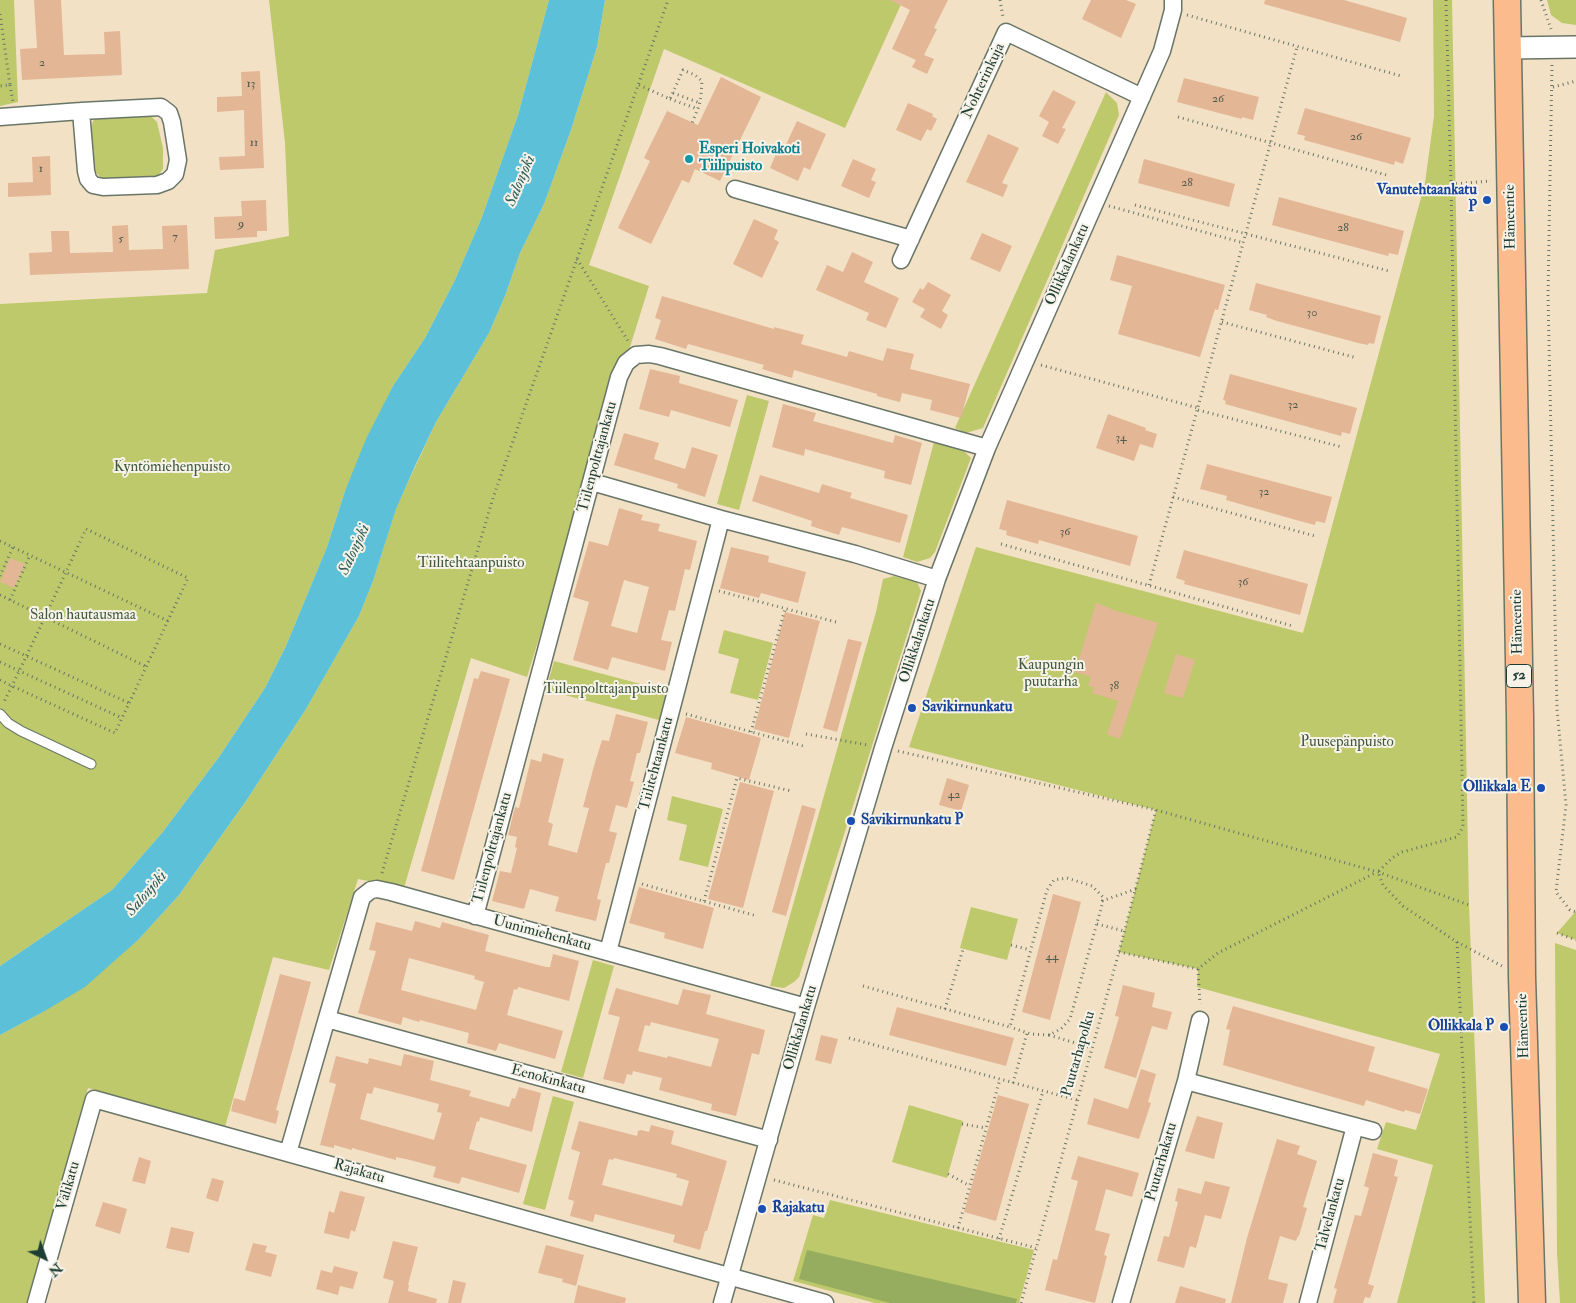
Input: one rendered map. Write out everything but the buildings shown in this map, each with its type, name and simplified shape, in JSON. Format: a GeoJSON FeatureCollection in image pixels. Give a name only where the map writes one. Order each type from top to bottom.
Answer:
{"type":"FeatureCollection","features":[{"type":"Feature","properties":{"kind":"main road","name":"Hämeentie"},"geometry":{"type":"LineString","coordinates":[[1507,0],[1520,706],[1522,976],[1532,1303]]}},
{"type":"Feature","properties":{"kind":"street","name":"Ollikkalankatu"},"geometry":{"type":"LineString","coordinates":[[722,1303],[806,1008],[890,749],[938,579],[987,448],[1162,51],[1178,7]]}},
{"type":"Feature","properties":{"kind":"street","name":"Nohterinkuja"},"geometry":{"type":"LineString","coordinates":[[901,260],[1006,32],[1142,97]]}},
{"type":"Feature","properties":{"kind":"street"},"geometry":{"type":"LineString","coordinates":[[1507,48],[1576,46]]}},
{"type":"Feature","properties":{"kind":"street"},"geometry":{"type":"LineString","coordinates":[[0,116],[82,110],[161,107],[169,113],[172,122],[178,160],[176,174],[168,181],[157,185],[103,187],[93,185],[88,179],[86,171],[82,110]]}},
{"type":"Feature","properties":{"kind":"street"},"geometry":{"type":"LineString","coordinates":[[735,189],[911,239]]}},
{"type":"Feature","properties":{"kind":"street"},"geometry":{"type":"LineString","coordinates":[[636,355],[660,356],[987,448]]}},
{"type":"Feature","properties":{"kind":"street","name":"Tiilenpolttajankatu"},"geometry":{"type":"LineString","coordinates":[[475,916],[619,377],[626,363],[636,355]]}},
{"type":"Feature","properties":{"kind":"street"},"geometry":{"type":"LineString","coordinates":[[592,482],[721,520],[855,554],[938,579]]}},
{"type":"Feature","properties":{"kind":"street","name":"Tiilitehtaankatu"},"geometry":{"type":"LineString","coordinates":[[608,952],[721,520]]}},
{"type":"Feature","properties":{"kind":"street"},"geometry":{"type":"LineString","coordinates":[[288,1153],[362,897],[377,888]]}},
{"type":"Feature","properties":{"kind":"street","name":"Uunimiehenkatu"},"geometry":{"type":"LineString","coordinates":[[377,888],[806,1008]]}},
{"type":"Feature","properties":{"kind":"street","name":"Eenokinkatu"},"geometry":{"type":"LineString","coordinates":[[327,1019],[769,1140]]}},
{"type":"Feature","properties":{"kind":"street","name":"Puutarhakatu"},"geometry":{"type":"LineString","coordinates":[[1121,1303],[1186,1080],[1200,1020]]}},
{"type":"Feature","properties":{"kind":"street"},"geometry":{"type":"LineString","coordinates":[[1186,1080],[1373,1131]]}},
{"type":"Feature","properties":{"kind":"street","name":"Rajakatu"},"geometry":{"type":"LineString","coordinates":[[94,1099],[826,1303]]}},
{"type":"Feature","properties":{"kind":"street","name":"Välikatu"},"geometry":{"type":"LineString","coordinates":[[36,1303],[94,1099]]}},
{"type":"Feature","properties":{"kind":"street","name":"Talvelankatu"},"geometry":{"type":"LineString","coordinates":[[1308,1303],[1355,1126]]}},
{"type":"Feature","properties":{"kind":"lane"},"geometry":{"type":"LineString","coordinates":[[0,714],[8,723],[21,731],[91,764]]}},
{"type":"Feature","properties":{"kind":"path"},"geometry":{"type":"LineString","coordinates":[[377,888],[493,498],[668,0]]}},
{"type":"Feature","properties":{"kind":"path"},"geometry":{"type":"LineString","coordinates":[[1198,969],[1218,953],[1378,872],[1392,858],[1402,852],[1457,837],[1463,827],[1452,184],[1446,0]]}},
{"type":"Feature","properties":{"kind":"path"},"geometry":{"type":"LineString","coordinates":[[1178,7],[1188,16],[1401,76]]}},
{"type":"Feature","properties":{"kind":"path"},"geometry":{"type":"LineString","coordinates":[[1178,7],[1188,16]]}},
{"type":"Feature","properties":{"kind":"path"},"geometry":{"type":"LineString","coordinates":[[0,14],[10,85],[0,86]]}},
{"type":"Feature","properties":{"kind":"path"},"geometry":{"type":"LineString","coordinates":[[1149,585],[1297,47]]}},
{"type":"Feature","properties":{"kind":"path"},"geometry":{"type":"LineString","coordinates":[[670,99],[684,70],[702,81],[700,103],[692,123]]}},
{"type":"Feature","properties":{"kind":"path"},"geometry":{"type":"LineString","coordinates":[[1576,81],[1553,87],[1548,296],[1557,709],[1566,805],[1556,892],[1570,910],[1576,912]]}},
{"type":"Feature","properties":{"kind":"path"},"geometry":{"type":"LineString","coordinates":[[639,85],[698,109]]}},
{"type":"Feature","properties":{"kind":"path"},"geometry":{"type":"LineString","coordinates":[[673,93],[700,103]]}},
{"type":"Feature","properties":{"kind":"path"},"geometry":{"type":"LineString","coordinates":[[1178,117],[1390,176]]}},
{"type":"Feature","properties":{"kind":"path"},"geometry":{"type":"LineString","coordinates":[[1452,184],[1510,180]]}},
{"type":"Feature","properties":{"kind":"path"},"geometry":{"type":"LineString","coordinates":[[1111,197],[1107,206],[1244,242]]}},
{"type":"Feature","properties":{"kind":"path"},"geometry":{"type":"LineString","coordinates":[[1135,205],[1389,271]]}},
{"type":"Feature","properties":{"kind":"path"},"geometry":{"type":"LineString","coordinates":[[1150,218],[1152,209]]}},
{"type":"Feature","properties":{"kind":"path"},"geometry":{"type":"LineString","coordinates":[[1179,225],[1181,216]]}},
{"type":"Feature","properties":{"kind":"path"},"geometry":{"type":"LineString","coordinates":[[1208,233],[1210,224]]}},
{"type":"Feature","properties":{"kind":"path"},"geometry":{"type":"LineString","coordinates":[[577,259],[636,355]]}},
{"type":"Feature","properties":{"kind":"path"},"geometry":{"type":"LineString","coordinates":[[1222,322],[1357,358]]}},
{"type":"Feature","properties":{"kind":"path"},"geometry":{"type":"LineString","coordinates":[[1041,358],[1038,364],[1342,448]]}},
{"type":"Feature","properties":{"kind":"path"},"geometry":{"type":"LineString","coordinates":[[1174,497],[1315,536]]}},
{"type":"Feature","properties":{"kind":"path"},"geometry":{"type":"LineString","coordinates":[[0,680],[12,686],[115,733],[188,578],[86,529],[45,617],[26,655],[12,686],[0,710]]}},
{"type":"Feature","properties":{"kind":"path"},"geometry":{"type":"LineString","coordinates":[[0,541],[168,621]]}},
{"type":"Feature","properties":{"kind":"path"},"geometry":{"type":"LineString","coordinates":[[1001,544],[1293,626]]}},
{"type":"Feature","properties":{"kind":"path"},"geometry":{"type":"LineString","coordinates":[[0,576],[13,547]]}},
{"type":"Feature","properties":{"kind":"path"},"geometry":{"type":"LineString","coordinates":[[10,600],[30,555]]}},
{"type":"Feature","properties":{"kind":"path"},"geometry":{"type":"LineString","coordinates":[[704,587],[836,622]]}},
{"type":"Feature","properties":{"kind":"path"},"geometry":{"type":"LineString","coordinates":[[0,596],[147,667]]}},
{"type":"Feature","properties":{"kind":"path"},"geometry":{"type":"LineString","coordinates":[[752,732],[785,609]]}},
{"type":"Feature","properties":{"kind":"path"},"geometry":{"type":"LineString","coordinates":[[0,644],[129,703]]}},
{"type":"Feature","properties":{"kind":"path"},"geometry":{"type":"LineString","coordinates":[[0,662],[122,718]]}},
{"type":"Feature","properties":{"kind":"path"},"geometry":{"type":"LineString","coordinates":[[671,710],[803,746]]}},
{"type":"Feature","properties":{"kind":"path"},"geometry":{"type":"LineString","coordinates":[[806,734],[890,749],[1156,810],[1378,872],[1469,905]]}},
{"type":"Feature","properties":{"kind":"path"},"geometry":{"type":"LineString","coordinates":[[890,749],[900,742]]}},
{"type":"Feature","properties":{"kind":"path"},"geometry":{"type":"LineString","coordinates":[[704,901],[737,778],[791,791]]}},
{"type":"Feature","properties":{"kind":"path","name":"Puutarhapolku"},"geometry":{"type":"LineString","coordinates":[[1021,1303],[1119,952],[1156,810]]}},
{"type":"Feature","properties":{"kind":"path"},"geometry":{"type":"LineString","coordinates":[[1378,872],[1383,885],[1403,906],[1457,942],[1522,976]]}},
{"type":"Feature","properties":{"kind":"path"},"geometry":{"type":"LineString","coordinates":[[1010,1027],[1047,890],[1054,880],[1067,878],[1092,886],[1103,897],[1070,1019],[1061,1029],[1049,1035]]}},
{"type":"Feature","properties":{"kind":"path"},"geometry":{"type":"LineString","coordinates":[[626,880],[757,916]]}},
{"type":"Feature","properties":{"kind":"path"},"geometry":{"type":"LineString","coordinates":[[1102,902],[1136,888]]}},
{"type":"Feature","properties":{"kind":"path"},"geometry":{"type":"LineString","coordinates":[[1097,924],[1124,931]]}},
{"type":"Feature","properties":{"kind":"path"},"geometry":{"type":"LineString","coordinates":[[1557,933],[1576,940]]}},
{"type":"Feature","properties":{"kind":"path"},"geometry":{"type":"LineString","coordinates":[[1457,942],[1474,1303]]}},
{"type":"Feature","properties":{"kind":"path"},"geometry":{"type":"LineString","coordinates":[[1011,945],[1030,950]]}},
{"type":"Feature","properties":{"kind":"path"},"geometry":{"type":"LineString","coordinates":[[945,1009],[963,949]]}},
{"type":"Feature","properties":{"kind":"path"},"geometry":{"type":"LineString","coordinates":[[1119,952],[1198,969]]}},
{"type":"Feature","properties":{"kind":"path"},"geometry":{"type":"LineString","coordinates":[[1198,969],[1200,1020]]}},
{"type":"Feature","properties":{"kind":"path"},"geometry":{"type":"LineString","coordinates":[[863,986],[1027,1033],[1049,1035],[1092,1048]]}},
{"type":"Feature","properties":{"kind":"path"},"geometry":{"type":"LineString","coordinates":[[1013,1083],[1027,1033]]}},
{"type":"Feature","properties":{"kind":"path"},"geometry":{"type":"LineString","coordinates":[[849,1038],[1077,1100]]}},
{"type":"Feature","properties":{"kind":"path"},"geometry":{"type":"LineString","coordinates":[[958,1228],[1000,1079]]}},
{"type":"Feature","properties":{"kind":"path"},"geometry":{"type":"LineString","coordinates":[[1000,1239],[1043,1091]]}},
{"type":"Feature","properties":{"kind":"path"},"geometry":{"type":"LineString","coordinates":[[962,1124],[986,1128]]}},
{"type":"Feature","properties":{"kind":"path"},"geometry":{"type":"LineString","coordinates":[[948,1174],[970,1186]]}},
{"type":"Feature","properties":{"kind":"path"},"geometry":{"type":"LineString","coordinates":[[759,1176],[1036,1248]]}},
{"type":"Feature","properties":{"kind":"green space"},"geometry":{"type":"Polygon","coordinates":[[[0,0],[14,0],[18,102],[0,106],[0,0]]]}},
{"type":"Feature","properties":{"kind":"green space","name":"Kyntömiehenpuisto"},"geometry":{"type":"Polygon","coordinates":[[[269,0],[549,0],[518,115],[482,217],[455,280],[425,338],[393,386],[345,491],[327,547],[286,646],[265,688],[219,757],[162,833],[112,890],[0,966],[0,304],[207,293],[215,250],[289,236],[285,143],[269,0]]]}},
{"type":"Feature","properties":{"kind":"green space","name":"Tiilitehtaanpuisto"},"geometry":{"type":"Polygon","coordinates":[[[605,0],[903,0],[845,128],[664,49],[589,265],[649,286],[527,677],[471,658],[404,888],[358,879],[329,970],[273,957],[225,1127],[88,1088],[27,1303],[0,1303],[0,1035],[43,1012],[139,939],[179,895],[246,801],[306,709],[359,616],[373,581],[396,508],[436,422],[489,333],[505,296],[520,253],[544,204],[571,130],[597,47],[605,0]]]}},
{"type":"Feature","properties":{"kind":"green space","name":"Puusepänpuisto"},"geometry":{"type":"Polygon","coordinates":[[[1433,0],[1452,0],[1469,905],[1485,1303],[1397,1303],[1433,1165],[1377,1149],[1386,1122],[1416,1130],[1440,1054],[1197,987],[1198,969],[1119,952],[1156,810],[909,747],[976,547],[1303,633],[1425,183],[1434,116],[1433,0]]]}},
{"type":"Feature","properties":{"kind":"green space"},"geometry":{"type":"Polygon","coordinates":[[[1547,0],[1576,0],[1576,25],[1562,23],[1551,15],[1547,0]]]}},
{"type":"Feature","properties":{"kind":"green space"},"geometry":{"type":"Polygon","coordinates":[[[1106,92],[1117,103],[1119,115],[983,428],[966,433],[955,428],[1106,92]]]}},
{"type":"Feature","properties":{"kind":"green space"},"geometry":{"type":"Polygon","coordinates":[[[141,111],[151,116],[157,122],[163,148],[163,169],[158,176],[143,179],[110,180],[100,177],[94,170],[90,138],[94,119],[112,112],[141,111]]]}},
{"type":"Feature","properties":{"kind":"green space"},"geometry":{"type":"Polygon","coordinates":[[[747,395],[769,401],[739,510],[717,504],[747,395]]]}},
{"type":"Feature","properties":{"kind":"green space"},"geometry":{"type":"Polygon","coordinates":[[[934,442],[962,449],[971,458],[935,552],[930,558],[917,562],[903,557],[934,442]]]}},
{"type":"Feature","properties":{"kind":"green space"},"geometry":{"type":"Polygon","coordinates":[[[894,576],[917,582],[921,591],[799,977],[784,988],[770,986],[876,612],[883,579],[894,576]]]}},
{"type":"Feature","properties":{"kind":"green space"},"geometry":{"type":"Polygon","coordinates":[[[724,630],[773,643],[758,700],[730,693],[739,659],[718,653],[724,630]]]}},
{"type":"Feature","properties":{"kind":"green space","name":"Tiilenpolttajanpuisto"},"geometry":{"type":"Polygon","coordinates":[[[554,661],[667,691],[659,720],[546,690],[554,661]]]}},
{"type":"Feature","properties":{"kind":"green space"},"geometry":{"type":"Polygon","coordinates":[[[672,796],[723,809],[708,867],[679,860],[687,825],[667,820],[672,796]]]}},
{"type":"Feature","properties":{"kind":"green space"},"geometry":{"type":"Polygon","coordinates":[[[971,907],[1018,919],[1007,960],[960,948],[971,907]]]}},
{"type":"Feature","properties":{"kind":"green space"},"geometry":{"type":"Polygon","coordinates":[[[1576,911],[1576,940],[1557,933],[1576,911]]]}},
{"type":"Feature","properties":{"kind":"green space"},"geometry":{"type":"Polygon","coordinates":[[[1555,943],[1576,950],[1576,1303],[1560,1303],[1557,1253],[1555,943]]]}},
{"type":"Feature","properties":{"kind":"green space"},"geometry":{"type":"Polygon","coordinates":[[[593,960],[614,966],[583,1078],[561,1072],[593,960]]]}},
{"type":"Feature","properties":{"kind":"green space"},"geometry":{"type":"Polygon","coordinates":[[[553,1096],[574,1102],[545,1210],[523,1204],[553,1096]]]}},
{"type":"Feature","properties":{"kind":"green space"},"geometry":{"type":"Polygon","coordinates":[[[909,1105],[963,1121],[947,1178],[892,1162],[909,1105]]]}},
{"type":"Feature","properties":{"kind":"green space"},"geometry":{"type":"Polygon","coordinates":[[[830,1200],[1034,1250],[1019,1303],[875,1303],[793,1281],[813,1215],[824,1218],[830,1200]]]}},
{"type":"Feature","properties":{"kind":"green space"},"geometry":{"type":"Polygon","coordinates":[[[807,1250],[1017,1299],[1016,1303],[890,1303],[799,1279],[807,1250]]]}},
{"type":"Feature","properties":{"kind":"water","name":"Salonjoki"},"geometry":{"type":"Polygon","coordinates":[[[549,0],[605,0],[597,47],[571,130],[544,204],[520,253],[505,296],[489,333],[436,422],[415,466],[396,509],[373,581],[359,616],[306,709],[246,801],[179,895],[139,939],[85,987],[0,1035],[0,966],[112,890],[162,833],[219,757],[265,688],[286,646],[327,547],[345,491],[366,439],[393,386],[425,338],[455,280],[482,217],[518,115],[549,0]]]}},
{"type":"Feature","properties":{"kind":"place","name":"Esperi Hoivakoti Tiilipuisto"},"geometry":{"type":"Point","coordinates":[689,159]}},
{"type":"Feature","properties":{"kind":"place","name":"Vanutehtaankatu P"},"geometry":{"type":"Point","coordinates":[1487,200]}},
{"type":"Feature","properties":{"kind":"place","name":"Savikirnunkatu"},"geometry":{"type":"Point","coordinates":[912,708]}},
{"type":"Feature","properties":{"kind":"place","name":"Ollikkala E"},"geometry":{"type":"Point","coordinates":[1541,788]}},
{"type":"Feature","properties":{"kind":"place","name":"Savikirnunkatu P"},"geometry":{"type":"Point","coordinates":[851,821]}},
{"type":"Feature","properties":{"kind":"place","name":"Ollikkala P"},"geometry":{"type":"Point","coordinates":[1504,1027]}},
{"type":"Feature","properties":{"kind":"place","name":"Rajakatu"},"geometry":{"type":"Point","coordinates":[762,1209]}},
{"type":"Feature","properties":{"kind":"park label","name":"Salon hautausmaa"},"geometry":{"type":"Point","coordinates":[83,616]}},
{"type":"Feature","properties":{"kind":"park label","name":"Kaupungin puutarha"},"geometry":{"type":"Point","coordinates":[1051,674]}}]}
